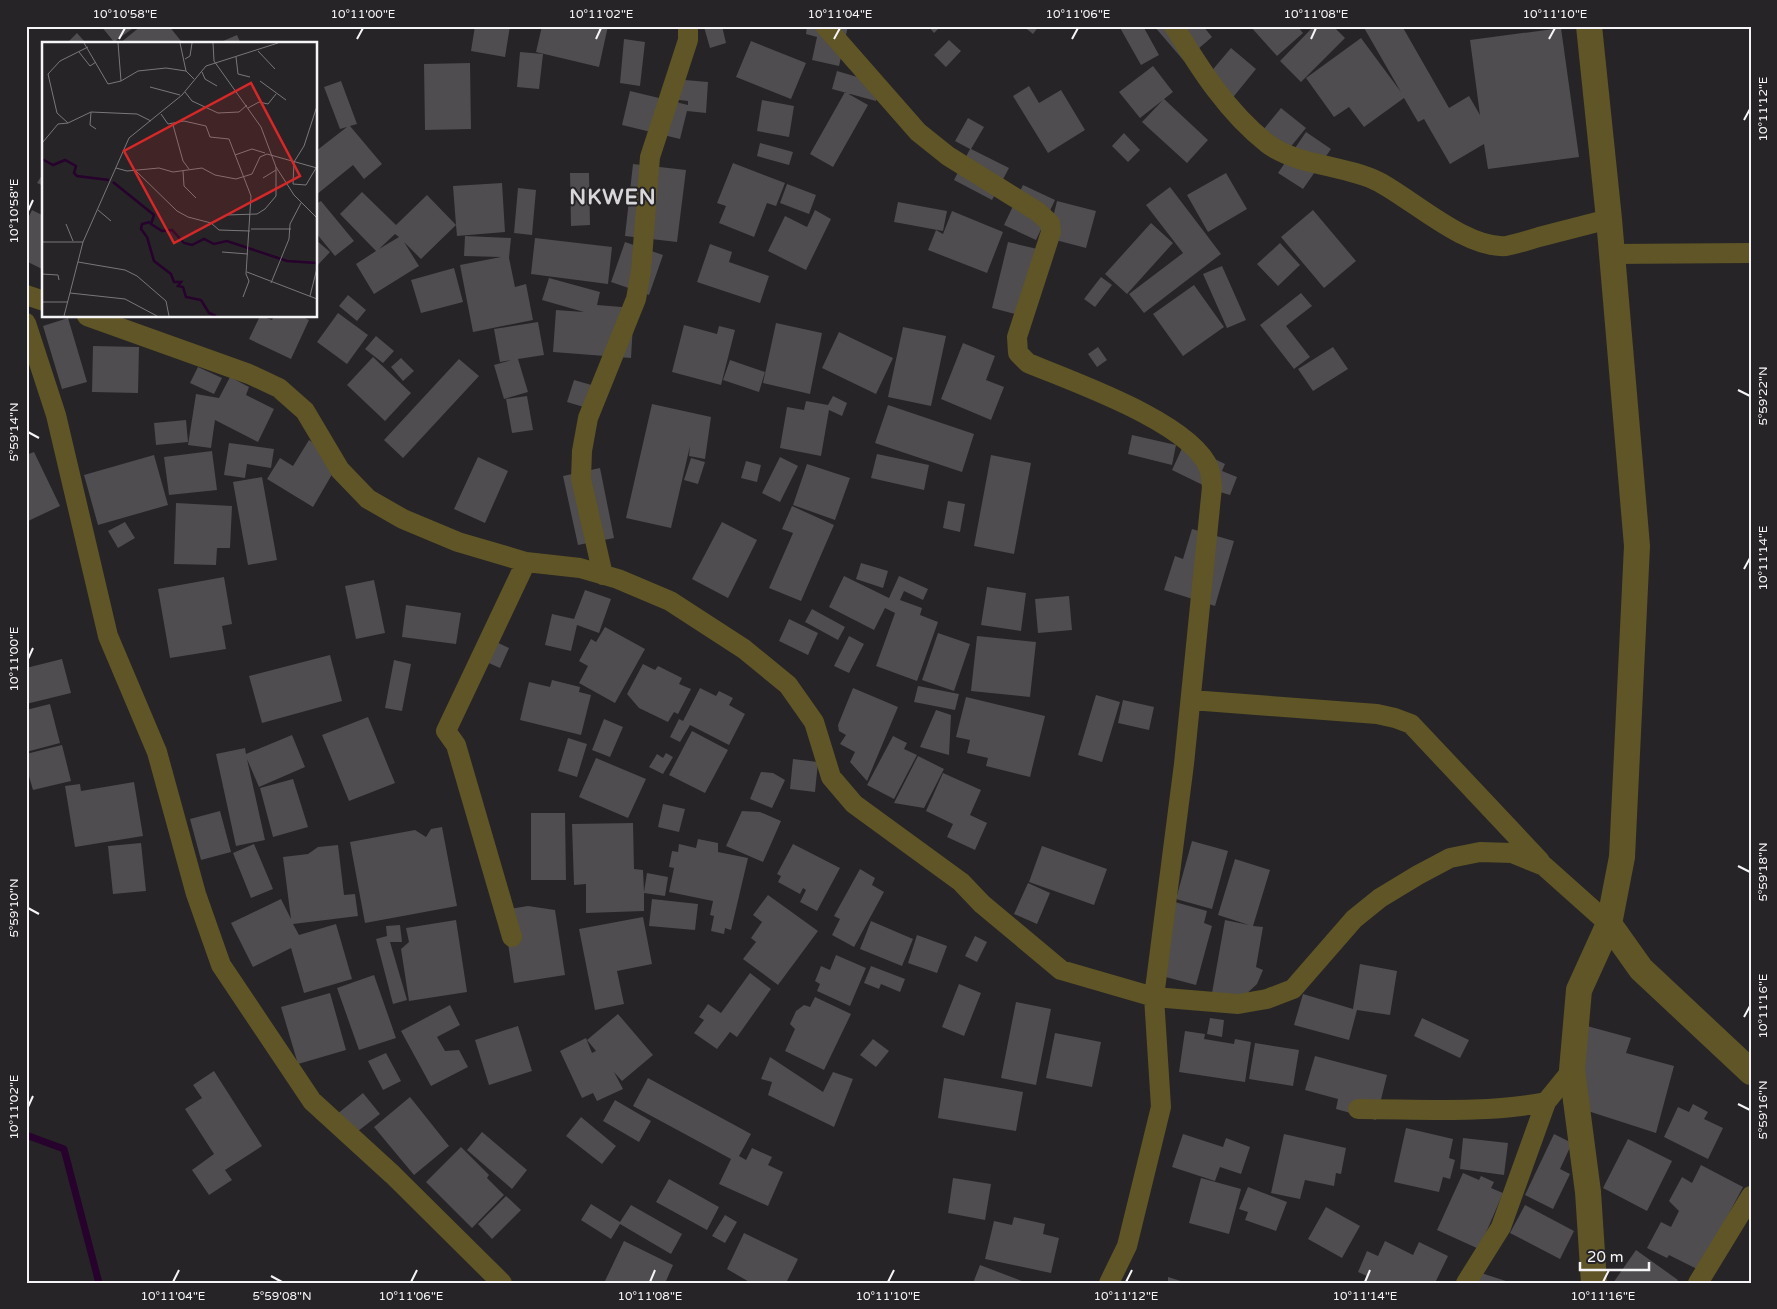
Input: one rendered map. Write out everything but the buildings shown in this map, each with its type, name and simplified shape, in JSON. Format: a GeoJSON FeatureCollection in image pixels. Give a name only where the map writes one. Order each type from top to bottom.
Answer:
{"type":"FeatureCollection","features":[{"type":"Feature","properties":{"kind":"street"},"geometry":{"type":"LineString","coordinates":[[603,575],[581,479],[582,450],[588,418],[636,299],[641,271],[650,157],[688,40],[688,26]]}},
{"type":"Feature","properties":{"kind":"street"},"geometry":{"type":"LineString","coordinates":[[825,26],[918,132],[948,156],[1038,212],[1050,223],[1051,232],[1017,337],[1018,353],[1028,363],[1147,414],[1177,434],[1199,452],[1209,468],[1212,487],[1192,700],[1154,998],[1161,1107],[1127,1246],[1109,1283]]}},
{"type":"Feature","properties":{"kind":"street"},"geometry":{"type":"LineString","coordinates":[[1174,26],[1198,66],[1218,92],[1251,130],[1271,146],[1295,157],[1359,173],[1381,183],[1446,226],[1483,242],[1506,246],[1609,219]]}},
{"type":"Feature","properties":{"kind":"street"},"geometry":{"type":"LineString","coordinates":[[1589,26],[1609,219],[1637,546],[1622,857],[1610,924],[1579,990],[1572,1070],[1588,1192],[1594,1283]]}},
{"type":"Feature","properties":{"kind":"street"},"geometry":{"type":"LineString","coordinates":[[1612,254],[1751,253]]}},
{"type":"Feature","properties":{"kind":"street"},"geometry":{"type":"LineString","coordinates":[[26,294],[42,300]]}},
{"type":"Feature","properties":{"kind":"street"},"geometry":{"type":"LineString","coordinates":[[93,318],[249,374],[279,388],[305,412],[340,470],[368,499],[403,519],[458,542],[526,562],[580,568],[603,575],[670,601],[744,649],[788,685],[814,722],[831,777],[854,804],[961,882],[982,904],[1061,970],[1154,998],[1238,1004],[1267,999],[1293,988],[1354,920],[1388,894],[1450,858],[1480,852],[1512,853],[1544,866]]}},
{"type":"Feature","properties":{"kind":"street"},"geometry":{"type":"LineString","coordinates":[[26,323],[56,415],[108,636],[157,752],[196,894],[222,965],[312,1101],[393,1175],[502,1283]]}},
{"type":"Feature","properties":{"kind":"street"},"geometry":{"type":"LineString","coordinates":[[512,937],[456,745],[446,731],[526,562]]}},
{"type":"Feature","properties":{"kind":"street"},"geometry":{"type":"LineString","coordinates":[[1192,700],[1377,714],[1412,724],[1544,866],[1610,924],[1640,969],[1751,1072]]}},
{"type":"Feature","properties":{"kind":"street"},"geometry":{"type":"LineString","coordinates":[[1466,1283],[1500,1227],[1546,1102],[1572,1070]]}},
{"type":"Feature","properties":{"kind":"street"},"geometry":{"type":"LineString","coordinates":[[1358,1109],[1496,1109],[1546,1102]]}},
{"type":"Feature","properties":{"kind":"street"},"geometry":{"type":"LineString","coordinates":[[1698,1283],[1751,1196]]}},
{"type":"Feature","properties":{"kind":"waterway"},"geometry":{"type":"LineString","coordinates":[[26,1135],[64,1149],[99,1283]]}},
{"type":"Feature","properties":{"kind":"district","name":"NKWEN"},"geometry":{"type":"Point","coordinates":[613,197]}}]}
